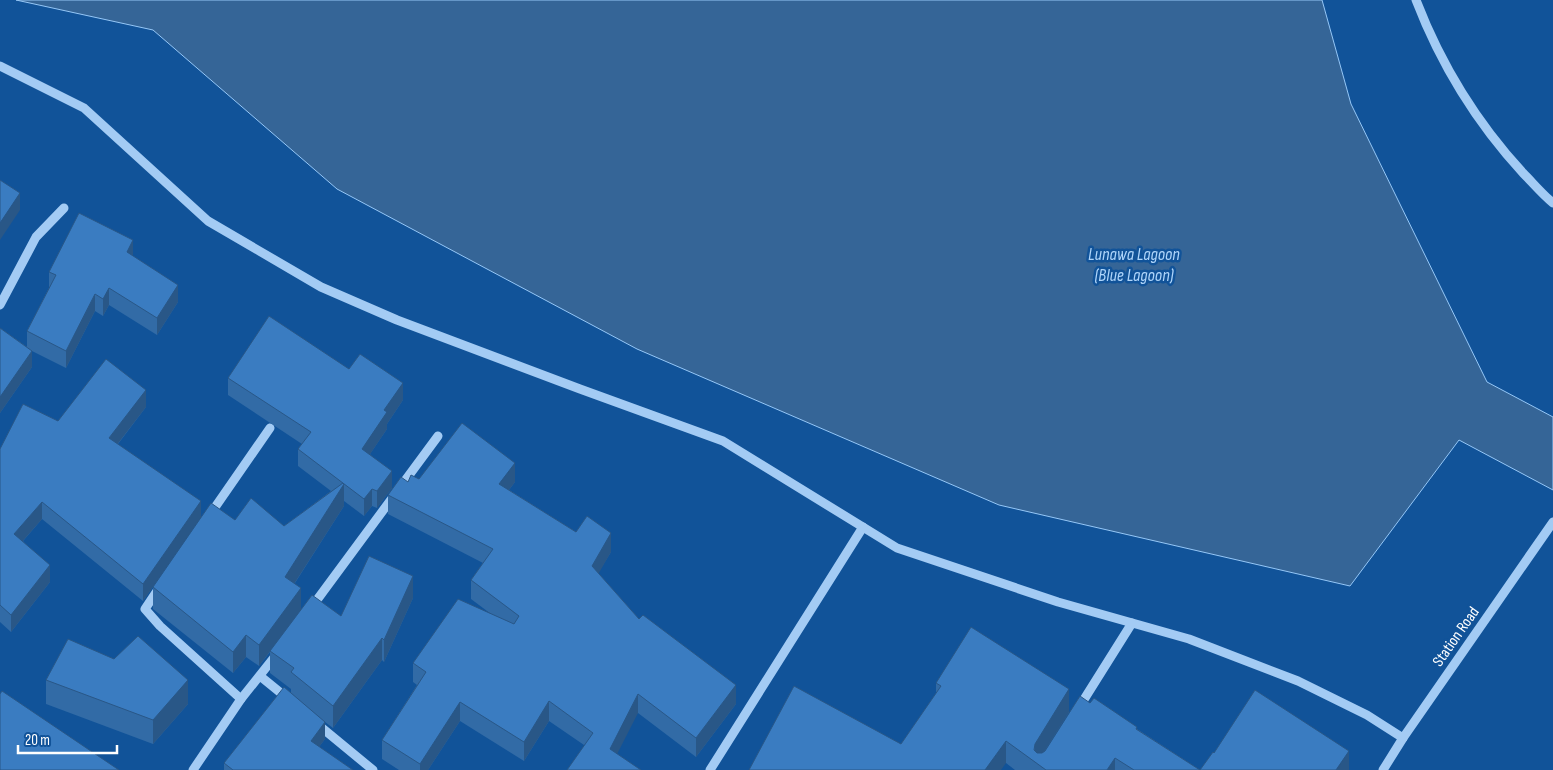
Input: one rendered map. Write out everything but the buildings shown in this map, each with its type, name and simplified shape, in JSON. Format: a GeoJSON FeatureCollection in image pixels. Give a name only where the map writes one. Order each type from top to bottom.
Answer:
{"type":"FeatureCollection","features":[{"type":"Feature","properties":{"kind":"street"},"geometry":{"type":"LineString","coordinates":[[1416,0],[1441,58],[1469,107],[1500,148],[1553,203]]}},
{"type":"Feature","properties":{"kind":"street"},"geometry":{"type":"LineString","coordinates":[[0,66],[84,108],[208,221],[321,287],[406,323],[723,441],[897,548],[1058,602],[1189,639],[1298,681],[1366,715],[1403,738]]}},
{"type":"Feature","properties":{"kind":"street"},"geometry":{"type":"LineString","coordinates":[[0,305],[36,238],[64,208]]}},
{"type":"Feature","properties":{"kind":"street"},"geometry":{"type":"LineString","coordinates":[[205,522],[270,428]]}},
{"type":"Feature","properties":{"kind":"street"},"geometry":{"type":"LineString","coordinates":[[308,612],[438,436]]}},
{"type":"Feature","properties":{"kind":"street","name":"Station Road"},"geometry":{"type":"LineString","coordinates":[[1383,770],[1403,738],[1553,522]]}},
{"type":"Feature","properties":{"kind":"street"},"geometry":{"type":"LineString","coordinates":[[710,770],[863,527]]}},
{"type":"Feature","properties":{"kind":"street"},"geometry":{"type":"LineString","coordinates":[[167,577],[145,609],[160,626],[241,699]]}},
{"type":"Feature","properties":{"kind":"street"},"geometry":{"type":"LineString","coordinates":[[1070,721],[1132,623]]}},
{"type":"Feature","properties":{"kind":"street"},"geometry":{"type":"LineString","coordinates":[[193,770],[241,699],[284,644]]}},
{"type":"Feature","properties":{"kind":"street"},"geometry":{"type":"LineString","coordinates":[[260,676],[298,707]]}},
{"type":"Feature","properties":{"kind":"street"},"geometry":{"type":"LineString","coordinates":[[305,714],[373,770]]}},
{"type":"Feature","properties":{"kind":"water","name":"Lunawa Lagoon (Blue Lagoon)"},"geometry":{"type":"Polygon","coordinates":[[[16,0],[1322,0],[1351,104],[1487,382],[1553,417],[1553,490],[1459,440],[1350,586],[999,505],[637,349],[337,189],[153,30],[16,0]]]}}]}
